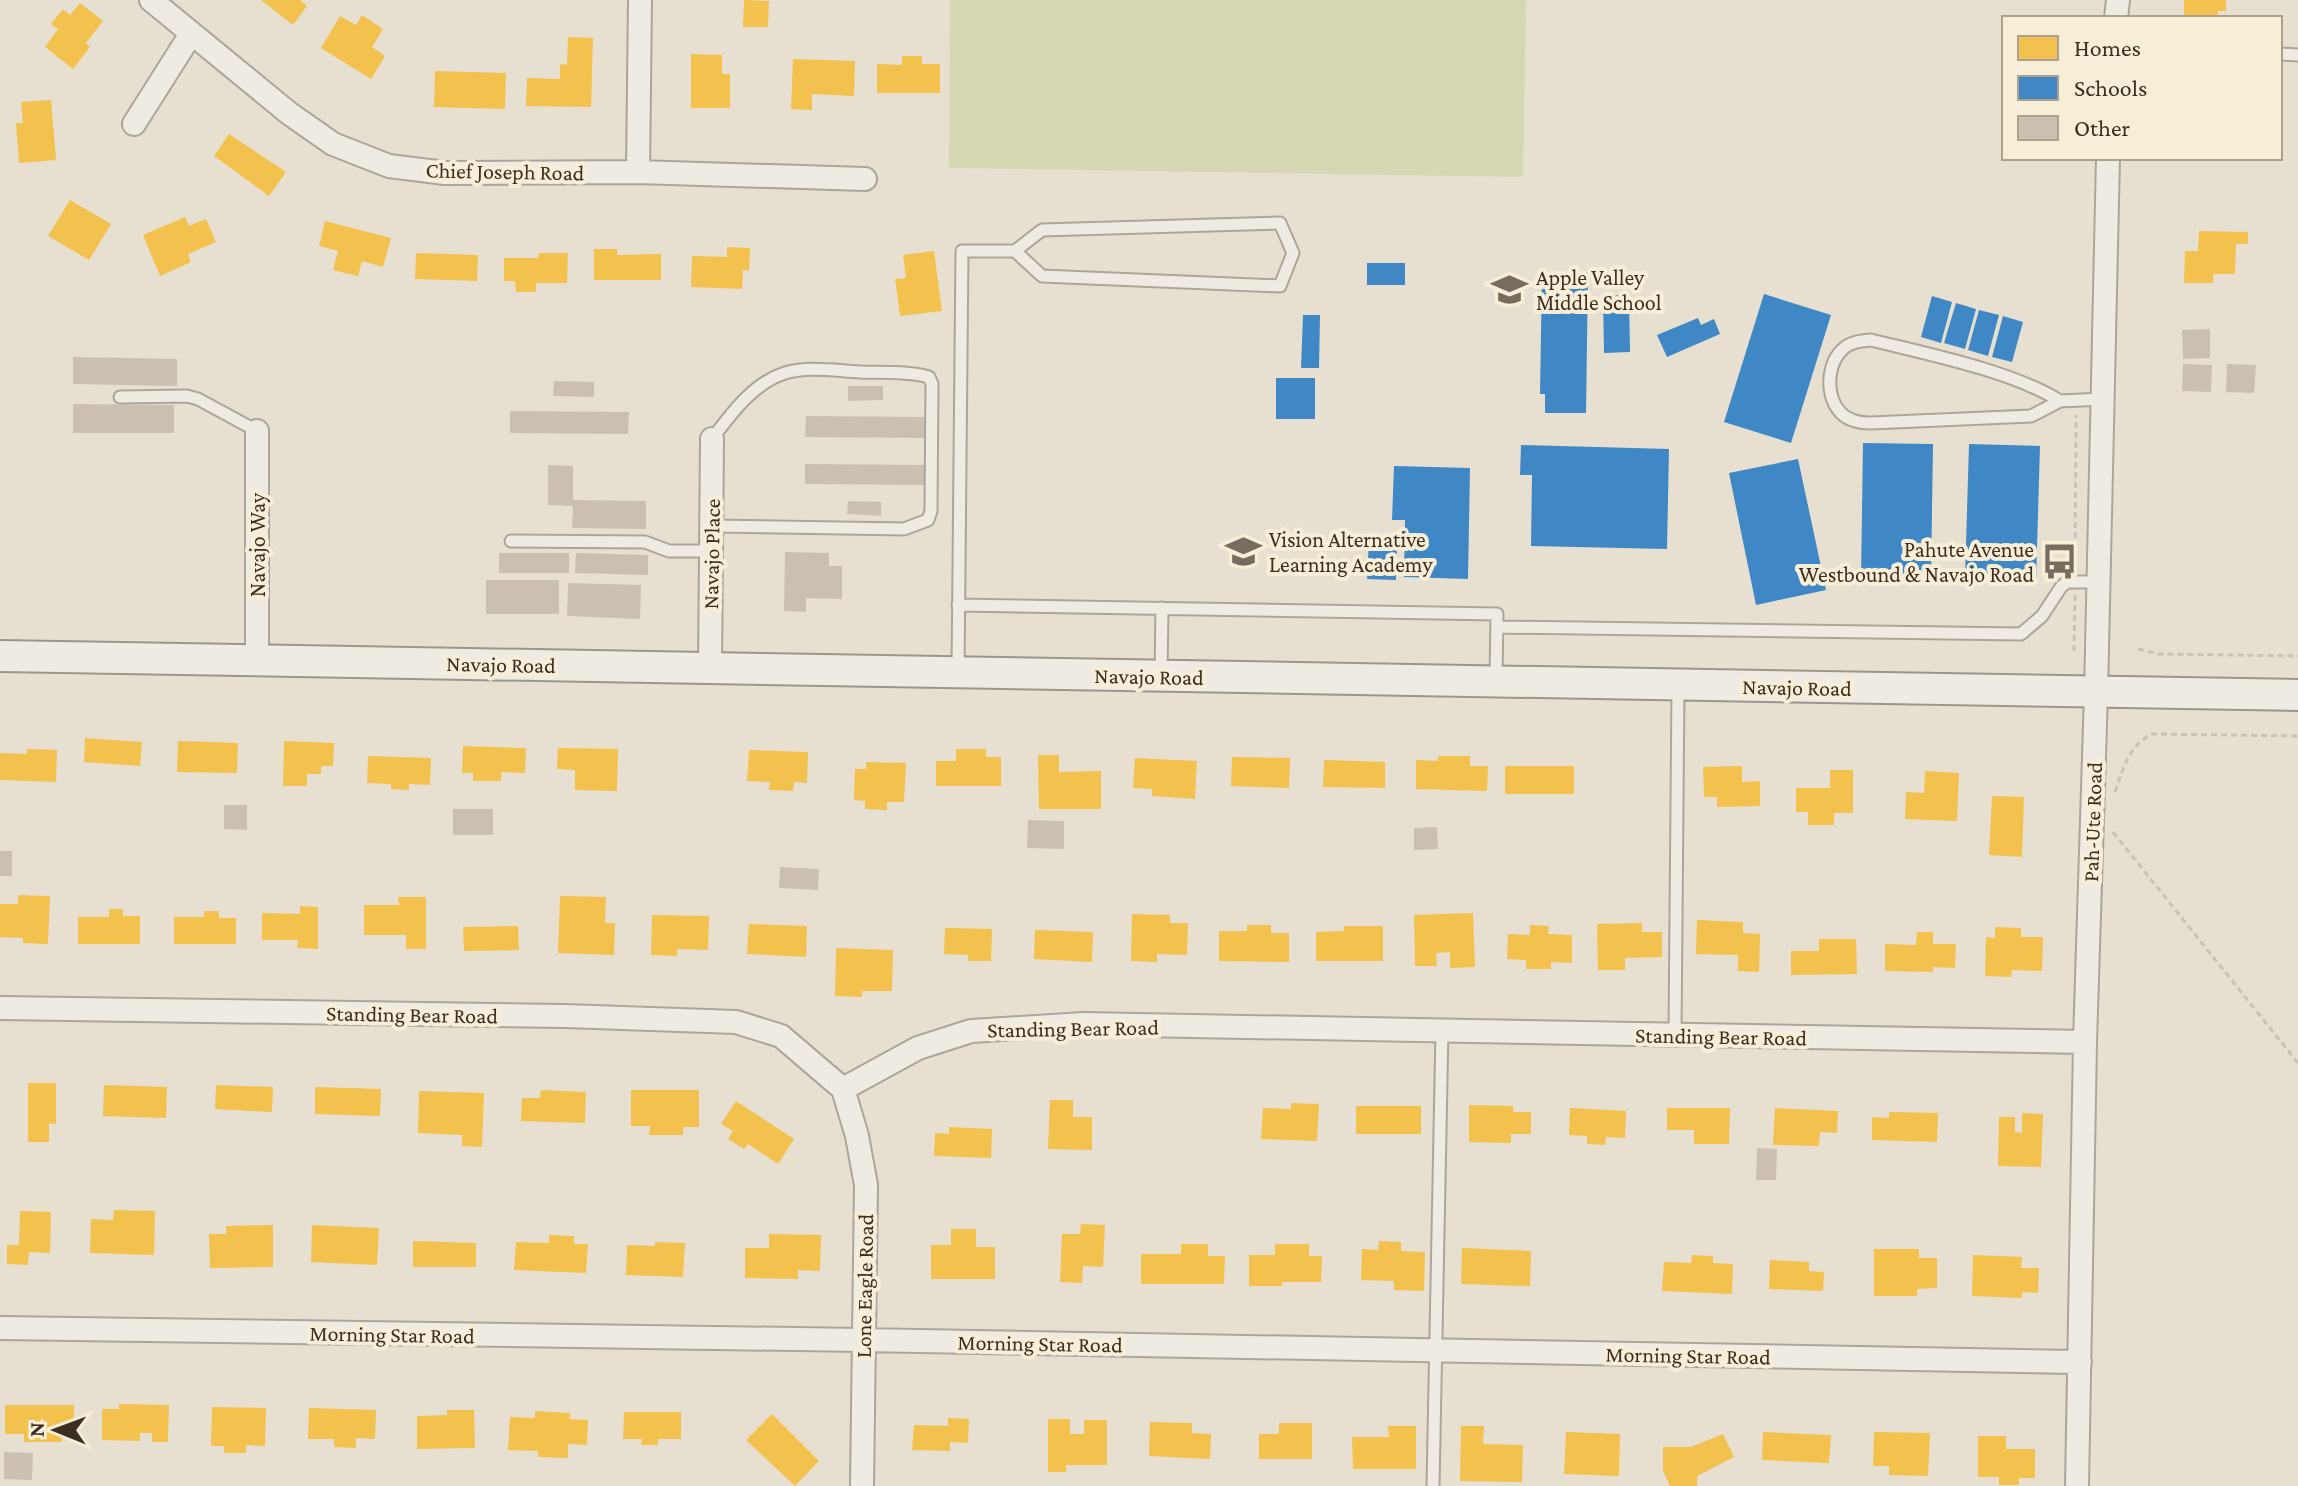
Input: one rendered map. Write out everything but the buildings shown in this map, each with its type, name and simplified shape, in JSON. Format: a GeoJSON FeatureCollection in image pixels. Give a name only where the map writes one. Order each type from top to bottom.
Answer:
{"type":"FeatureCollection","features":[{"type":"Feature","properties":{"kind":"main road","name":"Navajo Road"},"geometry":{"type":"LineString","coordinates":[[0,656],[2298,695]]}},
{"type":"Feature","properties":{"kind":"street","name":"Chief Joseph Road"},"geometry":{"type":"LineString","coordinates":[[151,0],[290,114],[333,144],[389,166],[445,173],[638,172],[865,179]]}},
{"type":"Feature","properties":{"kind":"street"},"geometry":{"type":"LineString","coordinates":[[638,172],[640,0]]}},
{"type":"Feature","properties":{"kind":"street"},"geometry":{"type":"LineString","coordinates":[[134,124],[191,34]]}},
{"type":"Feature","properties":{"kind":"street","name":"Pah-Ute Road"},"geometry":{"type":"LineString","coordinates":[[2077,1486],[2108,160]]}},
{"type":"Feature","properties":{"kind":"street","name":"Navajo Way"},"geometry":{"type":"LineString","coordinates":[[257,431],[257,659]]}},
{"type":"Feature","properties":{"kind":"street","name":"Navajo Place"},"geometry":{"type":"LineString","coordinates":[[710,668],[712,439]]}},
{"type":"Feature","properties":{"kind":"street","name":"Standing Bear Road"},"geometry":{"type":"LineString","coordinates":[[0,1008],[565,1016],[736,1022],[781,1036],[843,1089],[918,1048],[971,1031],[1083,1024],[2085,1042]]}},
{"type":"Feature","properties":{"kind":"street","name":"Lone Eagle Road"},"geometry":{"type":"LineString","coordinates":[[843,1089],[857,1136],[866,1185],[862,1486]]}},
{"type":"Feature","properties":{"kind":"street","name":"Morning Star Road"},"geometry":{"type":"LineString","coordinates":[[0,1328],[2080,1362]]}},
{"type":"Feature","properties":{"kind":"lane"},"geometry":{"type":"LineString","coordinates":[[958,672],[962,251],[1015,251],[1042,230],[1280,223],[1293,253],[1280,286],[1042,276],[1015,251]]}},
{"type":"Feature","properties":{"kind":"lane"},"geometry":{"type":"LineString","coordinates":[[2060,401],[2045,391],[2001,376],[1871,340],[1842,349],[1831,366],[1829,386],[1837,409],[1850,420],[1871,423],[2031,416],[2060,401],[2103,399]]}},
{"type":"Feature","properties":{"kind":"lane"},"geometry":{"type":"LineString","coordinates":[[711,526],[904,529],[928,520],[931,511],[932,384],[929,377],[910,373],[787,372],[770,379],[738,405],[712,439]]}},
{"type":"Feature","properties":{"kind":"lane"},"geometry":{"type":"LineString","coordinates":[[120,397],[187,396],[257,431]]}},
{"type":"Feature","properties":{"kind":"lane"},"geometry":{"type":"LineString","coordinates":[[511,541],[645,542],[669,551],[711,551]]}},
{"type":"Feature","properties":{"kind":"lane"},"geometry":{"type":"LineString","coordinates":[[1497,627],[2021,634],[2042,616],[2067,582],[2099,582]]}},
{"type":"Feature","properties":{"kind":"lane"},"geometry":{"type":"LineString","coordinates":[[958,605],[1497,614],[1496,682]]}},
{"type":"Feature","properties":{"kind":"lane"},"geometry":{"type":"LineString","coordinates":[[1161,676],[1162,608]]}},
{"type":"Feature","properties":{"kind":"lane"},"geometry":{"type":"LineString","coordinates":[[1675,1035],[1678,685]]}},
{"type":"Feature","properties":{"kind":"lane"},"geometry":{"type":"LineString","coordinates":[[1433,1486],[1442,1030]]}},
{"type":"Feature","properties":{"kind":"path"},"geometry":{"type":"LineString","coordinates":[[2074,651],[2076,401]]}},
{"type":"Feature","properties":{"kind":"path"},"geometry":{"type":"LineString","coordinates":[[2138,649],[2159,654],[2298,656]]}},
{"type":"Feature","properties":{"kind":"path"},"geometry":{"type":"LineString","coordinates":[[2115,793],[2132,751],[2152,734],[2298,736]]}},
{"type":"Feature","properties":{"kind":"path"},"geometry":{"type":"LineString","coordinates":[[2105,823],[2298,1063]]}},
{"type":"Feature","properties":{"kind":"green space"},"geometry":{"type":"Polygon","coordinates":[[[950,0],[1526,0],[1523,177],[949,168],[950,0]]]}},
{"type":"Feature","properties":{"kind":"place","name":"Apple Valley Middle School"},"geometry":{"type":"Point","coordinates":[1510,290]}},
{"type":"Feature","properties":{"kind":"place","name":"Vision Alternative Learning Academy"},"geometry":{"type":"Point","coordinates":[1243,552]}},
{"type":"Feature","properties":{"kind":"place","name":"Pahute Avenue Westbound & Navajo Road"},"geometry":{"type":"Point","coordinates":[2060,562]}}]}
